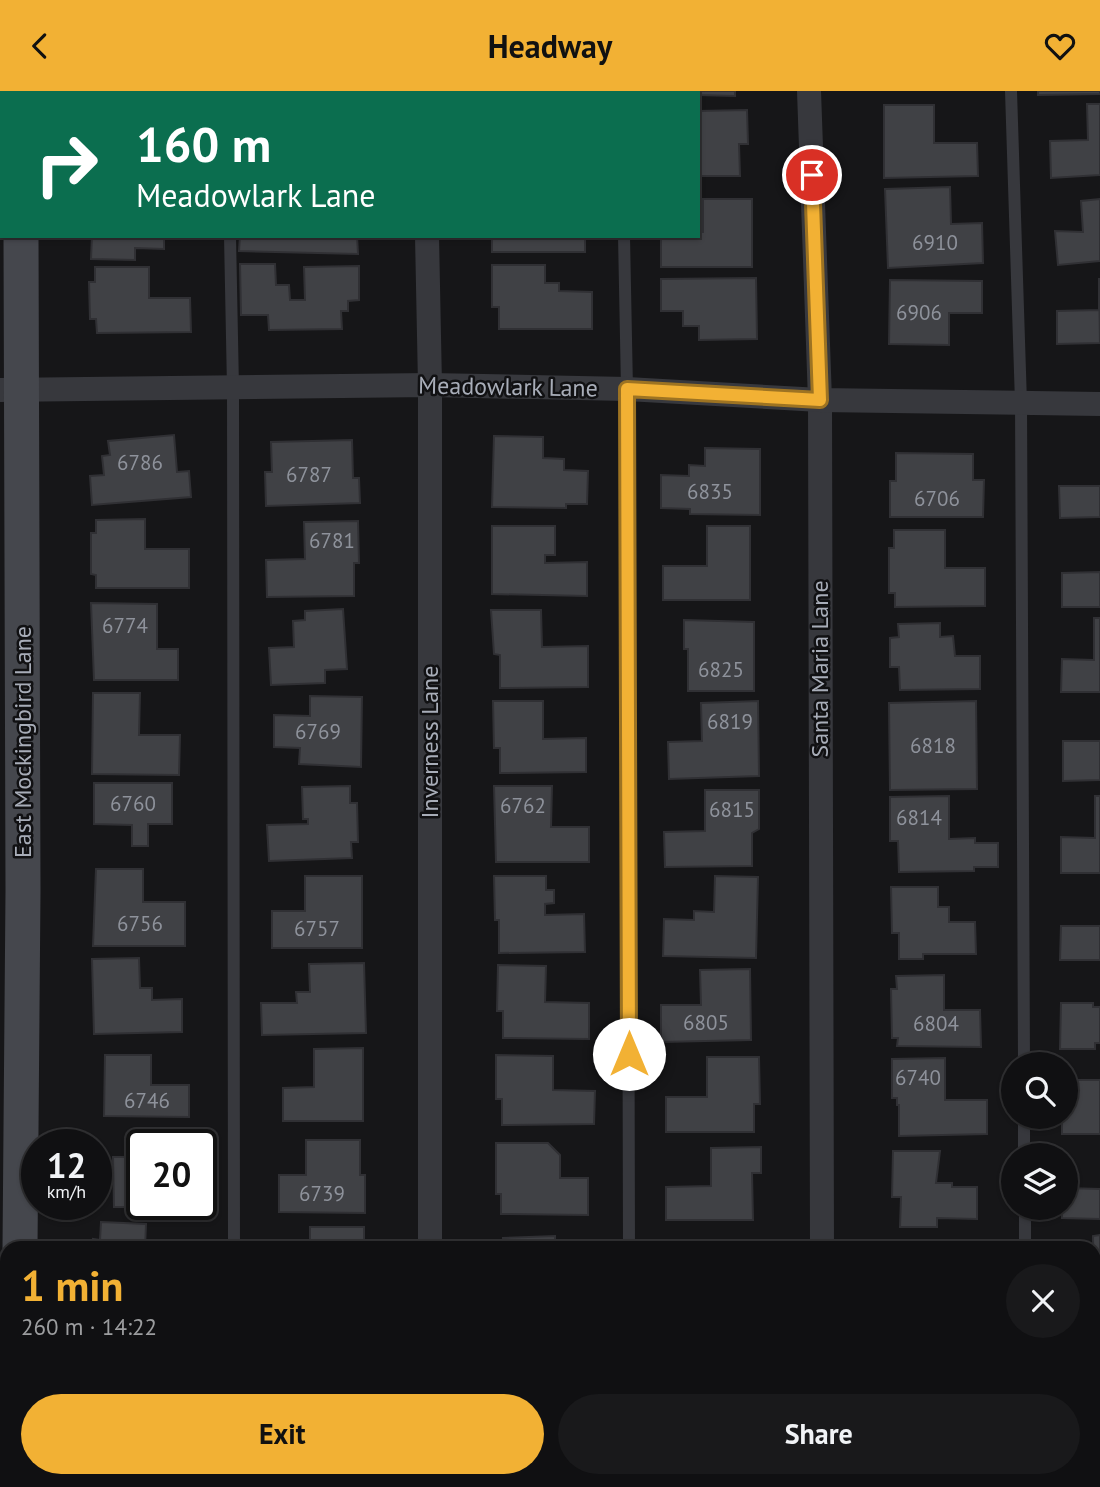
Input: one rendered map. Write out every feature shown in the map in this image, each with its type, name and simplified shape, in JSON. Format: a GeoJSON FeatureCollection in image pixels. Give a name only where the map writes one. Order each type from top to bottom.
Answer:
{"type":"FeatureCollection","features":[{"type":"Feature","properties":{"kind":"main road","name":"East Mockingbird Lane"},"geometry":{"type":"LineString","coordinates":[[20,1241],[12,891],[11,390],[21,238]]}},
{"type":"Feature","properties":{"kind":"street","name":"Santa Maria Lane"},"geometry":{"type":"LineString","coordinates":[[809,91],[820,400],[822,1241]]}},
{"type":"Feature","properties":{"kind":"street","name":"Inverness Lane"},"geometry":{"type":"LineString","coordinates":[[427,238],[430,385],[430,1241]]}},
{"type":"Feature","properties":{"kind":"street","name":"Meadowlark Lane"},"geometry":{"type":"LineString","coordinates":[[11,390],[430,385],[627,389],[820,400],[1100,404]]}},
{"type":"Feature","properties":{"kind":"lane"},"geometry":{"type":"LineString","coordinates":[[1011,91],[1021,403],[1024,1052]]}},
{"type":"Feature","properties":{"kind":"lane"},"geometry":{"type":"LineString","coordinates":[[230,238],[233,388],[234,1241]]}},
{"type":"Feature","properties":{"kind":"lane"},"geometry":{"type":"LineString","coordinates":[[624,238],[627,389],[629,1241]]}},
{"type":"Feature","properties":{"kind":"lane"},"geometry":{"type":"LineString","coordinates":[[1025,1220],[1025,1241]]}},
{"type":"Feature","properties":{"kind":"building"},"geometry":{"type":"Polygon","coordinates":[[[700,91],[735,91],[735,96],[700,95],[700,91]]]}},
{"type":"Feature","properties":{"kind":"building"},"geometry":{"type":"Polygon","coordinates":[[[1038,91],[1100,91],[1100,94],[1038,95],[1038,91]]]}},
{"type":"Feature","properties":{"kind":"building"},"geometry":{"type":"Polygon","coordinates":[[[1087,104],[1100,104],[1100,175],[1051,178],[1050,141],[1088,140],[1087,104]]]}},
{"type":"Feature","properties":{"kind":"building"},"geometry":{"type":"Polygon","coordinates":[[[884,105],[934,105],[934,143],[977,143],[978,176],[884,178],[884,105]]]}},
{"type":"Feature","properties":{"kind":"building"},"geometry":{"type":"Polygon","coordinates":[[[747,110],[748,144],[739,144],[740,176],[700,176],[700,111],[747,110]]]}},
{"type":"Feature","properties":{"kind":"building"},"geometry":{"type":"Polygon","coordinates":[[[950,187],[951,224],[982,223],[983,263],[888,268],[885,189],[950,187]]]}},
{"type":"Feature","properties":{"kind":"building"},"geometry":{"type":"Polygon","coordinates":[[[703,199],[752,199],[752,267],[661,267],[661,238],[700,238],[700,232],[703,232],[703,199]]]}},
{"type":"Feature","properties":{"kind":"building"},"geometry":{"type":"Polygon","coordinates":[[[1100,199],[1100,261],[1058,265],[1055,231],[1083,232],[1081,201],[1100,199]]]}},
{"type":"Feature","properties":{"kind":"building"},"geometry":{"type":"Polygon","coordinates":[[[92,238],[164,238],[164,249],[135,248],[135,260],[91,259],[92,238]]]}},
{"type":"Feature","properties":{"kind":"building"},"geometry":{"type":"Polygon","coordinates":[[[240,238],[357,238],[358,254],[239,251],[240,238]]]}},
{"type":"Feature","properties":{"kind":"building"},"geometry":{"type":"Polygon","coordinates":[[[492,238],[585,238],[585,252],[492,252],[492,238]]]}},
{"type":"Feature","properties":{"kind":"building"},"geometry":{"type":"Polygon","coordinates":[[[240,264],[275,264],[276,285],[289,285],[290,300],[305,300],[304,267],[359,266],[359,300],[348,301],[348,311],[341,311],[342,329],[269,330],[268,315],[241,315],[240,264]]]}},
{"type":"Feature","properties":{"kind":"building"},"geometry":{"type":"Polygon","coordinates":[[[492,265],[545,265],[545,283],[559,283],[559,291],[592,292],[592,329],[499,329],[499,307],[492,307],[492,265]]]}},
{"type":"Feature","properties":{"kind":"building"},"geometry":{"type":"Polygon","coordinates":[[[95,267],[149,267],[149,298],[190,298],[191,332],[97,333],[96,319],[90,319],[89,282],[95,282],[95,267]]]}},
{"type":"Feature","properties":{"kind":"building"},"geometry":{"type":"Polygon","coordinates":[[[756,278],[757,339],[699,340],[699,326],[683,326],[683,311],[661,311],[661,279],[756,278]]]}},
{"type":"Feature","properties":{"kind":"building"},"geometry":{"type":"Polygon","coordinates":[[[1099,278],[1100,343],[1057,344],[1057,311],[1099,310],[1099,278]]]}},
{"type":"Feature","properties":{"kind":"building"},"geometry":{"type":"Polygon","coordinates":[[[890,280],[982,281],[982,313],[949,313],[949,345],[889,344],[890,280]]]}},
{"type":"Feature","properties":{"kind":"building"},"geometry":{"type":"Polygon","coordinates":[[[174,435],[177,472],[189,471],[191,497],[92,505],[90,476],[104,475],[102,456],[110,455],[108,441],[174,435]]]}},
{"type":"Feature","properties":{"kind":"building"},"geometry":{"type":"Polygon","coordinates":[[[494,436],[543,437],[543,458],[564,459],[564,470],[588,471],[587,504],[566,504],[566,508],[492,507],[494,436]]]}},
{"type":"Feature","properties":{"kind":"building"},"geometry":{"type":"Polygon","coordinates":[[[352,440],[353,478],[359,478],[360,503],[266,506],[265,472],[272,472],[271,442],[352,440]]]}},
{"type":"Feature","properties":{"kind":"building"},"geometry":{"type":"Polygon","coordinates":[[[705,448],[760,449],[760,515],[690,514],[690,509],[661,508],[661,475],[689,476],[689,465],[705,466],[705,448]]]}},
{"type":"Feature","properties":{"kind":"building"},"geometry":{"type":"Polygon","coordinates":[[[896,453],[973,454],[973,480],[984,480],[983,517],[890,517],[890,481],[896,481],[896,453]]]}},
{"type":"Feature","properties":{"kind":"building"},"geometry":{"type":"Polygon","coordinates":[[[1059,486],[1100,486],[1100,517],[1060,518],[1059,486]]]}},
{"type":"Feature","properties":{"kind":"building"},"geometry":{"type":"Polygon","coordinates":[[[145,519],[145,549],[189,549],[189,588],[96,588],[96,575],[91,574],[91,533],[96,533],[96,520],[145,519]]]}},
{"type":"Feature","properties":{"kind":"building"},"geometry":{"type":"Polygon","coordinates":[[[358,521],[359,563],[354,563],[354,596],[267,597],[266,560],[305,559],[304,522],[358,521]]]}},
{"type":"Feature","properties":{"kind":"building"},"geometry":{"type":"Polygon","coordinates":[[[492,526],[555,526],[555,555],[545,555],[545,563],[587,562],[587,596],[492,594],[492,526]]]}},
{"type":"Feature","properties":{"kind":"building"},"geometry":{"type":"Polygon","coordinates":[[[707,526],[750,526],[750,600],[663,600],[663,566],[707,566],[707,526]]]}},
{"type":"Feature","properties":{"kind":"building"},"geometry":{"type":"Polygon","coordinates":[[[894,530],[945,530],[945,568],[985,568],[985,606],[895,607],[895,593],[889,593],[889,548],[894,548],[894,530]]]}},
{"type":"Feature","properties":{"kind":"building"},"geometry":{"type":"Polygon","coordinates":[[[1100,572],[1100,607],[1062,607],[1062,573],[1100,572]]]}},
{"type":"Feature","properties":{"kind":"building"},"geometry":{"type":"Polygon","coordinates":[[[91,603],[157,604],[157,649],[178,649],[178,680],[94,680],[91,603]]]}},
{"type":"Feature","properties":{"kind":"building"},"geometry":{"type":"Polygon","coordinates":[[[343,609],[347,669],[325,670],[325,683],[271,685],[269,648],[294,647],[293,621],[305,620],[305,611],[343,609]]]}},
{"type":"Feature","properties":{"kind":"building"},"geometry":{"type":"Polygon","coordinates":[[[491,610],[541,610],[542,647],[588,646],[588,687],[500,688],[500,655],[494,654],[491,610]]]}},
{"type":"Feature","properties":{"kind":"building"},"geometry":{"type":"Polygon","coordinates":[[[1094,618],[1100,618],[1100,692],[1061,692],[1062,659],[1094,660],[1094,618]]]}},
{"type":"Feature","properties":{"kind":"building"},"geometry":{"type":"Polygon","coordinates":[[[684,620],[754,622],[754,691],[688,691],[688,649],[684,649],[684,620]]]}},
{"type":"Feature","properties":{"kind":"building"},"geometry":{"type":"Polygon","coordinates":[[[940,623],[940,637],[953,636],[955,656],[980,656],[980,689],[900,690],[899,667],[890,667],[890,638],[899,637],[898,624],[940,623]]]}},
{"type":"Feature","properties":{"kind":"building"},"geometry":{"type":"Polygon","coordinates":[[[93,693],[140,693],[139,735],[180,735],[179,775],[92,774],[93,693]]]}},
{"type":"Feature","properties":{"kind":"building"},"geometry":{"type":"Polygon","coordinates":[[[310,696],[362,697],[361,767],[299,764],[300,748],[274,747],[274,715],[310,716],[310,696]]]}},
{"type":"Feature","properties":{"kind":"building"},"geometry":{"type":"Polygon","coordinates":[[[493,701],[543,701],[543,739],[586,738],[586,772],[500,773],[500,748],[494,748],[493,701]]]}},
{"type":"Feature","properties":{"kind":"building"},"geometry":{"type":"Polygon","coordinates":[[[758,701],[759,776],[669,779],[668,742],[702,741],[701,703],[758,701]]]}},
{"type":"Feature","properties":{"kind":"building"},"geometry":{"type":"Polygon","coordinates":[[[976,701],[977,789],[890,790],[889,703],[976,701]]]}},
{"type":"Feature","properties":{"kind":"building"},"geometry":{"type":"Polygon","coordinates":[[[1063,741],[1100,741],[1100,780],[1063,781],[1063,741]]]}},
{"type":"Feature","properties":{"kind":"building"},"geometry":{"type":"Polygon","coordinates":[[[94,783],[172,783],[172,824],[148,824],[148,846],[132,846],[132,825],[94,824],[94,783]]]}},
{"type":"Feature","properties":{"kind":"building"},"geometry":{"type":"Polygon","coordinates":[[[350,786],[350,803],[357,803],[358,842],[351,842],[352,858],[269,861],[267,825],[308,824],[308,819],[303,819],[302,787],[350,786]]]}},
{"type":"Feature","properties":{"kind":"building"},"geometry":{"type":"Polygon","coordinates":[[[494,786],[552,786],[551,827],[589,827],[589,862],[496,862],[494,786]]]}},
{"type":"Feature","properties":{"kind":"building"},"geometry":{"type":"Polygon","coordinates":[[[705,790],[759,790],[759,829],[752,833],[752,866],[665,867],[664,832],[705,831],[705,790]]]}},
{"type":"Feature","properties":{"kind":"building"},"geometry":{"type":"Polygon","coordinates":[[[949,796],[949,839],[975,838],[975,843],[998,843],[998,867],[974,867],[974,871],[899,872],[898,841],[890,841],[890,797],[949,796]]]}},
{"type":"Feature","properties":{"kind":"building"},"geometry":{"type":"Polygon","coordinates":[[[1095,796],[1100,796],[1100,873],[1061,873],[1061,837],[1095,838],[1095,796]]]}},
{"type":"Feature","properties":{"kind":"building"},"geometry":{"type":"Polygon","coordinates":[[[96,869],[143,869],[143,902],[185,902],[185,946],[93,946],[96,869]]]}},
{"type":"Feature","properties":{"kind":"building"},"geometry":{"type":"Polygon","coordinates":[[[305,876],[362,876],[362,948],[272,948],[272,911],[305,911],[305,876]]]}},
{"type":"Feature","properties":{"kind":"building"},"geometry":{"type":"Polygon","coordinates":[[[494,876],[546,876],[546,890],[554,890],[554,903],[545,904],[545,915],[584,914],[585,952],[499,953],[499,920],[495,920],[494,876]]]}},
{"type":"Feature","properties":{"kind":"building"},"geometry":{"type":"Polygon","coordinates":[[[715,876],[758,877],[756,958],[663,956],[664,919],[694,920],[694,911],[714,912],[715,876]]]}},
{"type":"Feature","properties":{"kind":"building"},"geometry":{"type":"Polygon","coordinates":[[[891,887],[938,887],[938,907],[949,907],[949,922],[975,922],[976,954],[923,954],[923,959],[899,959],[899,933],[892,933],[891,887]]]}},
{"type":"Feature","properties":{"kind":"building"},"geometry":{"type":"Polygon","coordinates":[[[1061,926],[1100,926],[1100,960],[1060,960],[1061,926]]]}},
{"type":"Feature","properties":{"kind":"building"},"geometry":{"type":"Polygon","coordinates":[[[139,958],[140,988],[152,988],[152,1000],[182,999],[182,1032],[94,1034],[92,959],[139,958]]]}},
{"type":"Feature","properties":{"kind":"building"},"geometry":{"type":"Polygon","coordinates":[[[364,963],[366,1033],[262,1035],[261,1003],[297,1003],[296,992],[310,992],[309,964],[364,963]]]}},
{"type":"Feature","properties":{"kind":"building"},"geometry":{"type":"Polygon","coordinates":[[[498,965],[546,966],[545,1002],[589,1003],[589,1039],[503,1038],[503,1011],[497,1011],[498,965]]]}},
{"type":"Feature","properties":{"kind":"building"},"geometry":{"type":"Polygon","coordinates":[[[750,969],[751,1040],[661,1042],[661,1005],[701,1005],[700,970],[750,969]]]}},
{"type":"Feature","properties":{"kind":"building"},"geometry":{"type":"Polygon","coordinates":[[[944,975],[944,1010],[980,1010],[981,1047],[897,1046],[898,1038],[892,1038],[891,989],[897,989],[896,976],[944,975]]]}},
{"type":"Feature","properties":{"kind":"building"},"geometry":{"type":"Polygon","coordinates":[[[1061,1003],[1093,1003],[1093,1007],[1100,1007],[1100,1043],[1095,1043],[1095,1049],[1060,1049],[1061,1003]]]}},
{"type":"Feature","properties":{"kind":"building"},"geometry":{"type":"Polygon","coordinates":[[[363,1048],[363,1121],[283,1121],[283,1088],[314,1087],[314,1049],[363,1048]]]}},
{"type":"Feature","properties":{"kind":"building"},"geometry":{"type":"Polygon","coordinates":[[[105,1055],[151,1055],[151,1085],[189,1085],[189,1117],[104,1116],[105,1055]]]}},
{"type":"Feature","properties":{"kind":"building"},"geometry":{"type":"Polygon","coordinates":[[[496,1055],[553,1056],[553,1090],[595,1091],[594,1124],[502,1125],[502,1099],[496,1099],[496,1055]]]}},
{"type":"Feature","properties":{"kind":"building"},"geometry":{"type":"Polygon","coordinates":[[[707,1057],[759,1057],[760,1104],[754,1104],[754,1132],[666,1132],[666,1097],[707,1097],[707,1057]]]}},
{"type":"Feature","properties":{"kind":"building"},"geometry":{"type":"Polygon","coordinates":[[[945,1058],[945,1100],[987,1100],[987,1134],[899,1136],[899,1105],[897,1098],[892,1098],[892,1059],[945,1058]]]}},
{"type":"Feature","properties":{"kind":"building"},"geometry":{"type":"Polygon","coordinates":[[[1078,1080],[1100,1080],[1100,1134],[1062,1134],[1062,1129],[1078,1129],[1078,1080]]]}},
{"type":"Feature","properties":{"kind":"building"},"geometry":{"type":"Polygon","coordinates":[[[306,1140],[360,1140],[360,1175],[365,1175],[365,1213],[279,1212],[279,1175],[306,1175],[306,1140]]]}},
{"type":"Feature","properties":{"kind":"building"},"geometry":{"type":"Polygon","coordinates":[[[496,1143],[548,1143],[560,1155],[560,1178],[588,1178],[588,1215],[501,1214],[501,1194],[496,1194],[496,1143]]]}},
{"type":"Feature","properties":{"kind":"building"},"geometry":{"type":"Polygon","coordinates":[[[761,1147],[761,1173],[752,1173],[753,1220],[666,1220],[666,1187],[711,1186],[711,1148],[761,1147]]]}},
{"type":"Feature","properties":{"kind":"building"},"geometry":{"type":"Polygon","coordinates":[[[893,1151],[940,1151],[936,1183],[952,1183],[952,1187],[977,1187],[977,1219],[937,1218],[937,1227],[900,1227],[901,1197],[892,1197],[893,1151]]]}},
{"type":"Feature","properties":{"kind":"building"},"geometry":{"type":"Polygon","coordinates":[[[113,1157],[126,1157],[126,1207],[114,1207],[113,1157]]]}},
{"type":"Feature","properties":{"kind":"building"},"geometry":{"type":"Polygon","coordinates":[[[1078,1188],[1100,1189],[1100,1219],[1078,1218],[1078,1188]]]}},
{"type":"Feature","properties":{"kind":"building"},"geometry":{"type":"Polygon","coordinates":[[[101,1222],[146,1224],[145,1241],[93,1241],[93,1239],[100,1240],[101,1222]]]}},
{"type":"Feature","properties":{"kind":"building"},"geometry":{"type":"Polygon","coordinates":[[[310,1227],[364,1227],[364,1241],[310,1241],[310,1227]]]}},
{"type":"Feature","properties":{"kind":"building"},"geometry":{"type":"Polygon","coordinates":[[[1100,1235],[1100,1241],[1093,1241],[1093,1236],[1100,1235]]]}},
{"type":"Feature","properties":{"kind":"building"},"geometry":{"type":"Polygon","coordinates":[[[555,1236],[555,1241],[503,1241],[503,1238],[555,1236]]]}},
{"type":"Feature","properties":{"kind":"building"},"geometry":{"type":"Polygon","coordinates":[[[705,1240],[755,1240],[755,1241],[705,1240]]]}},
{"type":"Feature","properties":{"kind":"route"},"geometry":{"type":"LineString","coordinates":[[629,1054],[627,389],[820,400],[812,175]]}}]}
